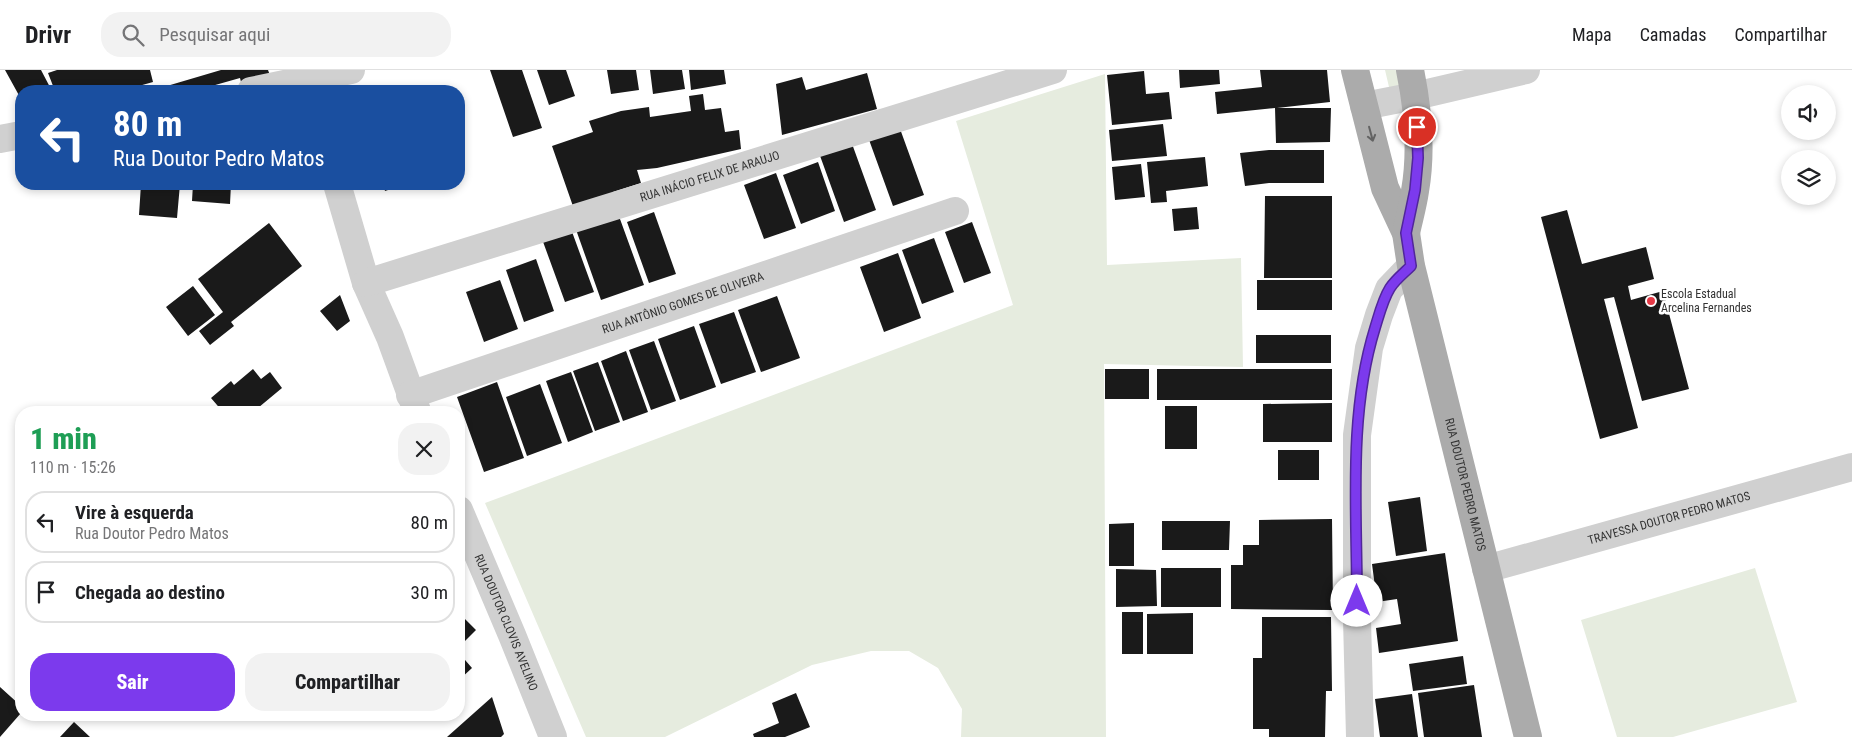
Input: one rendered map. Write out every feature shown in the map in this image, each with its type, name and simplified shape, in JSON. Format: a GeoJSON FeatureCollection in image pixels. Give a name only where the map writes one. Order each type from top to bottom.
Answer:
{"type":"FeatureCollection","features":[{"type":"Feature","properties":{"kind":"main road","name":"RUA DOUTOR PEDRO MATOS"},"geometry":{"type":"LineString","coordinates":[[1355,70],[1385,188],[1406,233],[1411,266],[1528,737]]}},
{"type":"Feature","properties":{"kind":"main road","name":"RUA DOUTOR PEDRO MATOS"},"geometry":{"type":"LineString","coordinates":[[1406,233],[1415,190],[1418,158],[1415,96],[1410,70]]}},
{"type":"Feature","properties":{"kind":"street"},"geometry":{"type":"LineString","coordinates":[[284,85],[351,70]]}},
{"type":"Feature","properties":{"kind":"street","name":"RUA INÁCIO FELIX DE ARAUJO"},"geometry":{"type":"LineString","coordinates":[[366,283],[1053,70]]}},
{"type":"Feature","properties":{"kind":"street"},"geometry":{"type":"LineString","coordinates":[[1364,106],[1526,70]]}},
{"type":"Feature","properties":{"kind":"street"},"geometry":{"type":"LineString","coordinates":[[0,139],[15,136]]}},
{"type":"Feature","properties":{"kind":"street"},"geometry":{"type":"LineString","coordinates":[[339,190],[366,283],[390,337],[414,404]]}},
{"type":"Feature","properties":{"kind":"street","name":"RUA ANTÔNIO GOMES DE OLIVEIRA"},"geometry":{"type":"LineString","coordinates":[[414,404],[955,211]]}},
{"type":"Feature","properties":{"kind":"street"},"geometry":{"type":"LineString","coordinates":[[1360,737],[1357,619],[1357,435],[1369,348],[1379,315],[1390,289],[1411,266]]}},
{"type":"Feature","properties":{"kind":"street","name":"TRAVESSA DOUTOR PEDRO MATOS"},"geometry":{"type":"LineString","coordinates":[[1486,569],[1852,468]]}},
{"type":"Feature","properties":{"kind":"street","name":"RUA DOUTOR CLOVIS AVELINO"},"geometry":{"type":"LineString","coordinates":[[465,524],[553,737]]}},
{"type":"Feature","properties":{"kind":"shaded area"},"geometry":{"type":"Polygon","coordinates":[[[1385,70],[1402,70],[1398,92],[1389,87],[1385,70]]]}},
{"type":"Feature","properties":{"kind":"shaded area"},"geometry":{"type":"Polygon","coordinates":[[[1105,74],[1107,265],[1241,258],[1243,367],[1104,364],[1106,737],[961,737],[962,709],[938,668],[909,651],[871,651],[812,665],[665,737],[586,737],[485,503],[1013,305],[956,121],[1105,74]]]}},
{"type":"Feature","properties":{"kind":"shaded area"},"geometry":{"type":"Polygon","coordinates":[[[1755,568],[1797,702],[1673,737],[1617,737],[1581,620],[1755,568]]]}},
{"type":"Feature","properties":{"kind":"building"},"geometry":{"type":"Polygon","coordinates":[[[5,70],[41,70],[49,85],[15,85],[15,88],[5,70]]]}},
{"type":"Feature","properties":{"kind":"building"},"geometry":{"type":"Polygon","coordinates":[[[57,70],[150,70],[153,82],[142,85],[53,85],[48,73],[57,70]]]}},
{"type":"Feature","properties":{"kind":"building"},"geometry":{"type":"Polygon","coordinates":[[[221,70],[268,70],[271,78],[246,85],[242,85],[240,78],[215,85],[170,85],[221,70]]]}},
{"type":"Feature","properties":{"kind":"building"},"geometry":{"type":"Polygon","coordinates":[[[490,70],[522,70],[542,128],[513,137],[490,70]]]}},
{"type":"Feature","properties":{"kind":"building"},"geometry":{"type":"Polygon","coordinates":[[[537,70],[566,70],[575,96],[549,105],[537,70]]]}},
{"type":"Feature","properties":{"kind":"building"},"geometry":{"type":"Polygon","coordinates":[[[607,70],[636,70],[639,90],[611,94],[607,70]]]}},
{"type":"Feature","properties":{"kind":"building"},"geometry":{"type":"Polygon","coordinates":[[[650,70],[682,70],[685,89],[653,94],[650,70]]]}},
{"type":"Feature","properties":{"kind":"building"},"geometry":{"type":"Polygon","coordinates":[[[689,70],[724,70],[726,84],[691,90],[689,70]]]}},
{"type":"Feature","properties":{"kind":"building"},"geometry":{"type":"Polygon","coordinates":[[[1179,70],[1219,70],[1220,84],[1180,88],[1179,70]]]}},
{"type":"Feature","properties":{"kind":"building"},"geometry":{"type":"Polygon","coordinates":[[[1260,70],[1327,70],[1330,102],[1277,108],[1331,108],[1330,142],[1276,143],[1275,108],[1217,114],[1215,92],[1262,87],[1260,70]]]}},
{"type":"Feature","properties":{"kind":"building"},"geometry":{"type":"Polygon","coordinates":[[[1144,71],[1146,94],[1169,92],[1172,119],[1112,125],[1107,75],[1144,71]]]}},
{"type":"Feature","properties":{"kind":"building"},"geometry":{"type":"Polygon","coordinates":[[[867,73],[877,109],[782,135],[776,84],[802,77],[806,90],[867,73]]]}},
{"type":"Feature","properties":{"kind":"building"},"geometry":{"type":"Polygon","coordinates":[[[703,94],[705,110],[721,108],[725,132],[739,130],[741,149],[657,168],[637,170],[641,183],[613,192],[615,198],[575,212],[552,146],[593,132],[589,121],[621,111],[649,107],[650,117],[691,111],[689,96],[703,94]]]}},
{"type":"Feature","properties":{"kind":"building"},"geometry":{"type":"Polygon","coordinates":[[[1163,124],[1167,156],[1112,161],[1109,130],[1163,124]]]}},
{"type":"Feature","properties":{"kind":"building"},"geometry":{"type":"Polygon","coordinates":[[[899,126],[924,195],[893,206],[868,137],[899,126]]]}},
{"type":"Feature","properties":{"kind":"building"},"geometry":{"type":"Polygon","coordinates":[[[851,141],[876,210],[844,222],[819,153],[851,141]]]}},
{"type":"Feature","properties":{"kind":"building"},"geometry":{"type":"Polygon","coordinates":[[[1269,150],[1324,150],[1324,183],[1269,183],[1245,186],[1240,153],[1269,150]]]}},
{"type":"Feature","properties":{"kind":"building"},"geometry":{"type":"Polygon","coordinates":[[[1205,157],[1208,186],[1166,191],[1167,202],[1151,203],[1147,162],[1205,157]]]}},
{"type":"Feature","properties":{"kind":"building"},"geometry":{"type":"Polygon","coordinates":[[[818,162],[835,211],[801,224],[783,175],[818,162]]]}},
{"type":"Feature","properties":{"kind":"building"},"geometry":{"type":"Polygon","coordinates":[[[1141,164],[1145,197],[1115,200],[1112,167],[1141,164]]]}},
{"type":"Feature","properties":{"kind":"building"},"geometry":{"type":"Polygon","coordinates":[[[776,173],[796,228],[764,239],[744,185],[776,173]]]}},
{"type":"Feature","properties":{"kind":"building"},"geometry":{"type":"Polygon","coordinates":[[[141,190],[179,190],[177,218],[139,215],[141,190]]]}},
{"type":"Feature","properties":{"kind":"building"},"geometry":{"type":"Polygon","coordinates":[[[193,190],[231,190],[230,204],[192,201],[193,190]]]}},
{"type":"Feature","properties":{"kind":"building"},"geometry":{"type":"Polygon","coordinates":[[[1265,196],[1332,196],[1332,278],[1264,278],[1265,196]]]}},
{"type":"Feature","properties":{"kind":"building"},"geometry":{"type":"Polygon","coordinates":[[[1197,207],[1199,229],[1174,231],[1172,209],[1197,207]]]}},
{"type":"Feature","properties":{"kind":"building"},"geometry":{"type":"Polygon","coordinates":[[[616,208],[644,285],[601,300],[574,224],[616,208]]]}},
{"type":"Feature","properties":{"kind":"building"},"geometry":{"type":"Polygon","coordinates":[[[1567,210],[1582,264],[1646,247],[1654,279],[1628,286],[1631,300],[1663,291],[1689,389],[1642,401],[1614,297],[1604,299],[1638,428],[1600,439],[1541,217],[1567,210]]]}},
{"type":"Feature","properties":{"kind":"building"},"geometry":{"type":"Polygon","coordinates":[[[654,212],[676,274],[649,283],[627,222],[654,212]]]}},
{"type":"Feature","properties":{"kind":"building"},"geometry":{"type":"Polygon","coordinates":[[[972,222],[991,273],[964,283],[945,232],[972,222]]]}},
{"type":"Feature","properties":{"kind":"building"},"geometry":{"type":"Polygon","coordinates":[[[269,223],[302,266],[231,322],[234,326],[210,345],[199,331],[223,312],[198,279],[269,223]]]}},
{"type":"Feature","properties":{"kind":"building"},"geometry":{"type":"Polygon","coordinates":[[[571,229],[594,292],[565,302],[542,239],[571,229]]]}},
{"type":"Feature","properties":{"kind":"building"},"geometry":{"type":"Polygon","coordinates":[[[934,238],[954,292],[922,304],[902,250],[934,238]]]}},
{"type":"Feature","properties":{"kind":"building"},"geometry":{"type":"Polygon","coordinates":[[[898,253],[921,318],[884,332],[860,267],[898,253]]]}},
{"type":"Feature","properties":{"kind":"building"},"geometry":{"type":"Polygon","coordinates":[[[536,259],[554,311],[524,322],[506,270],[536,259]]]}},
{"type":"Feature","properties":{"kind":"building"},"geometry":{"type":"Polygon","coordinates":[[[500,280],[518,329],[484,342],[466,292],[500,280]]]}},
{"type":"Feature","properties":{"kind":"building"},"geometry":{"type":"Polygon","coordinates":[[[1257,280],[1332,280],[1332,310],[1257,310],[1257,280]]]}},
{"type":"Feature","properties":{"kind":"building"},"geometry":{"type":"Polygon","coordinates":[[[193,286],[215,315],[188,336],[166,307],[193,286]]]}},
{"type":"Feature","properties":{"kind":"building"},"geometry":{"type":"Polygon","coordinates":[[[340,295],[350,321],[337,331],[320,311],[340,295]]]}},
{"type":"Feature","properties":{"kind":"building"},"geometry":{"type":"Polygon","coordinates":[[[777,296],[800,358],[761,372],[738,310],[777,296]]]}},
{"type":"Feature","properties":{"kind":"building"},"geometry":{"type":"Polygon","coordinates":[[[734,312],[756,372],[721,384],[699,324],[734,312]]]}},
{"type":"Feature","properties":{"kind":"building"},"geometry":{"type":"Polygon","coordinates":[[[694,326],[716,387],[680,400],[658,339],[694,326]]]}},
{"type":"Feature","properties":{"kind":"building"},"geometry":{"type":"Polygon","coordinates":[[[1256,335],[1331,335],[1331,363],[1256,363],[1256,335]]]}},
{"type":"Feature","properties":{"kind":"building"},"geometry":{"type":"Polygon","coordinates":[[[654,341],[676,401],[651,410],[629,350],[654,341]]]}},
{"type":"Feature","properties":{"kind":"building"},"geometry":{"type":"Polygon","coordinates":[[[626,351],[648,412],[623,421],[601,361],[626,351]]]}},
{"type":"Feature","properties":{"kind":"building"},"geometry":{"type":"Polygon","coordinates":[[[598,362],[620,422],[595,431],[573,371],[598,362]]]}},
{"type":"Feature","properties":{"kind":"building"},"geometry":{"type":"Polygon","coordinates":[[[253,369],[261,379],[270,372],[282,388],[260,406],[218,406],[211,398],[231,381],[234,385],[253,369]]]}},
{"type":"Feature","properties":{"kind":"building"},"geometry":{"type":"Polygon","coordinates":[[[1105,369],[1149,369],[1149,399],[1105,399],[1105,369]]]}},
{"type":"Feature","properties":{"kind":"building"},"geometry":{"type":"Polygon","coordinates":[[[1157,369],[1332,369],[1332,400],[1157,400],[1157,369]]]}},
{"type":"Feature","properties":{"kind":"building"},"geometry":{"type":"Polygon","coordinates":[[[571,372],[593,432],[568,442],[546,381],[571,372]]]}},
{"type":"Feature","properties":{"kind":"building"},"geometry":{"type":"Polygon","coordinates":[[[497,382],[524,458],[484,472],[465,419],[465,406],[460,406],[457,397],[497,382]]]}},
{"type":"Feature","properties":{"kind":"building"},"geometry":{"type":"Polygon","coordinates":[[[540,384],[562,443],[527,456],[506,397],[540,384]]]}},
{"type":"Feature","properties":{"kind":"building"},"geometry":{"type":"Polygon","coordinates":[[[1332,403],[1332,442],[1263,442],[1263,404],[1332,403]]]}},
{"type":"Feature","properties":{"kind":"building"},"geometry":{"type":"Polygon","coordinates":[[[1165,406],[1197,406],[1197,449],[1165,449],[1165,406]]]}},
{"type":"Feature","properties":{"kind":"building"},"geometry":{"type":"Polygon","coordinates":[[[1278,450],[1319,450],[1319,480],[1278,480],[1278,450]]]}},
{"type":"Feature","properties":{"kind":"building"},"geometry":{"type":"Polygon","coordinates":[[[1420,497],[1427,551],[1396,556],[1388,502],[1420,497]]]}},
{"type":"Feature","properties":{"kind":"building"},"geometry":{"type":"Polygon","coordinates":[[[1332,519],[1333,610],[1231,609],[1231,565],[1243,565],[1243,545],[1259,545],[1259,520],[1332,519]]]}},
{"type":"Feature","properties":{"kind":"building"},"geometry":{"type":"Polygon","coordinates":[[[1162,521],[1230,521],[1229,550],[1162,550],[1162,521]]]}},
{"type":"Feature","properties":{"kind":"building"},"geometry":{"type":"Polygon","coordinates":[[[1134,523],[1134,566],[1109,566],[1109,524],[1134,523]]]}},
{"type":"Feature","properties":{"kind":"building"},"geometry":{"type":"Polygon","coordinates":[[[1445,553],[1458,641],[1379,653],[1376,628],[1401,624],[1397,599],[1377,602],[1372,564],[1445,553]]]}},
{"type":"Feature","properties":{"kind":"building"},"geometry":{"type":"Polygon","coordinates":[[[1161,568],[1221,568],[1221,607],[1161,607],[1161,568]]]}},
{"type":"Feature","properties":{"kind":"building"},"geometry":{"type":"Polygon","coordinates":[[[1116,569],[1156,570],[1157,606],[1116,607],[1116,569]]]}},
{"type":"Feature","properties":{"kind":"building"},"geometry":{"type":"Polygon","coordinates":[[[1122,612],[1143,612],[1143,654],[1122,654],[1122,612]]]}},
{"type":"Feature","properties":{"kind":"building"},"geometry":{"type":"Polygon","coordinates":[[[1193,613],[1193,654],[1147,654],[1147,614],[1193,613]]]}},
{"type":"Feature","properties":{"kind":"building"},"geometry":{"type":"Polygon","coordinates":[[[1262,617],[1331,617],[1332,691],[1326,691],[1325,737],[1269,737],[1269,729],[1253,729],[1253,658],[1262,658],[1262,617]]]}},
{"type":"Feature","properties":{"kind":"building"},"geometry":{"type":"Polygon","coordinates":[[[465,619],[476,630],[465,641],[465,619]]]}},
{"type":"Feature","properties":{"kind":"building"},"geometry":{"type":"Polygon","coordinates":[[[1463,656],[1467,684],[1413,691],[1409,664],[1463,656]]]}},
{"type":"Feature","properties":{"kind":"building"},"geometry":{"type":"Polygon","coordinates":[[[465,660],[472,668],[465,674],[465,660]]]}},
{"type":"Feature","properties":{"kind":"building"},"geometry":{"type":"Polygon","coordinates":[[[1474,685],[1482,737],[1424,737],[1418,693],[1474,685]]]}},
{"type":"Feature","properties":{"kind":"building"},"geometry":{"type":"Polygon","coordinates":[[[0,687],[15,701],[15,720],[0,737],[0,687]]]}},
{"type":"Feature","properties":{"kind":"building"},"geometry":{"type":"Polygon","coordinates":[[[796,693],[810,727],[785,737],[754,737],[753,734],[779,723],[772,703],[796,693]]]}},
{"type":"Feature","properties":{"kind":"building"},"geometry":{"type":"Polygon","coordinates":[[[1412,694],[1418,737],[1380,737],[1375,699],[1412,694]]]}},
{"type":"Feature","properties":{"kind":"building"},"geometry":{"type":"Polygon","coordinates":[[[492,697],[504,734],[501,737],[447,737],[492,697]]]}},
{"type":"Feature","properties":{"kind":"building"},"geometry":{"type":"Polygon","coordinates":[[[74,722],[90,737],[60,737],[74,722]]]}},
{"type":"Feature","properties":{"kind":"place","name":"Escola Estadual Arcelina Fernandes"},"geometry":{"type":"Point","coordinates":[1651,301]}},
{"type":"Feature","properties":{"kind":"route"},"geometry":{"type":"LineString","coordinates":[[1357,601],[1357,435],[1362,390],[1369,348],[1379,315],[1390,289],[1411,266],[1406,233],[1415,190],[1418,158],[1417,127]]}}]}
